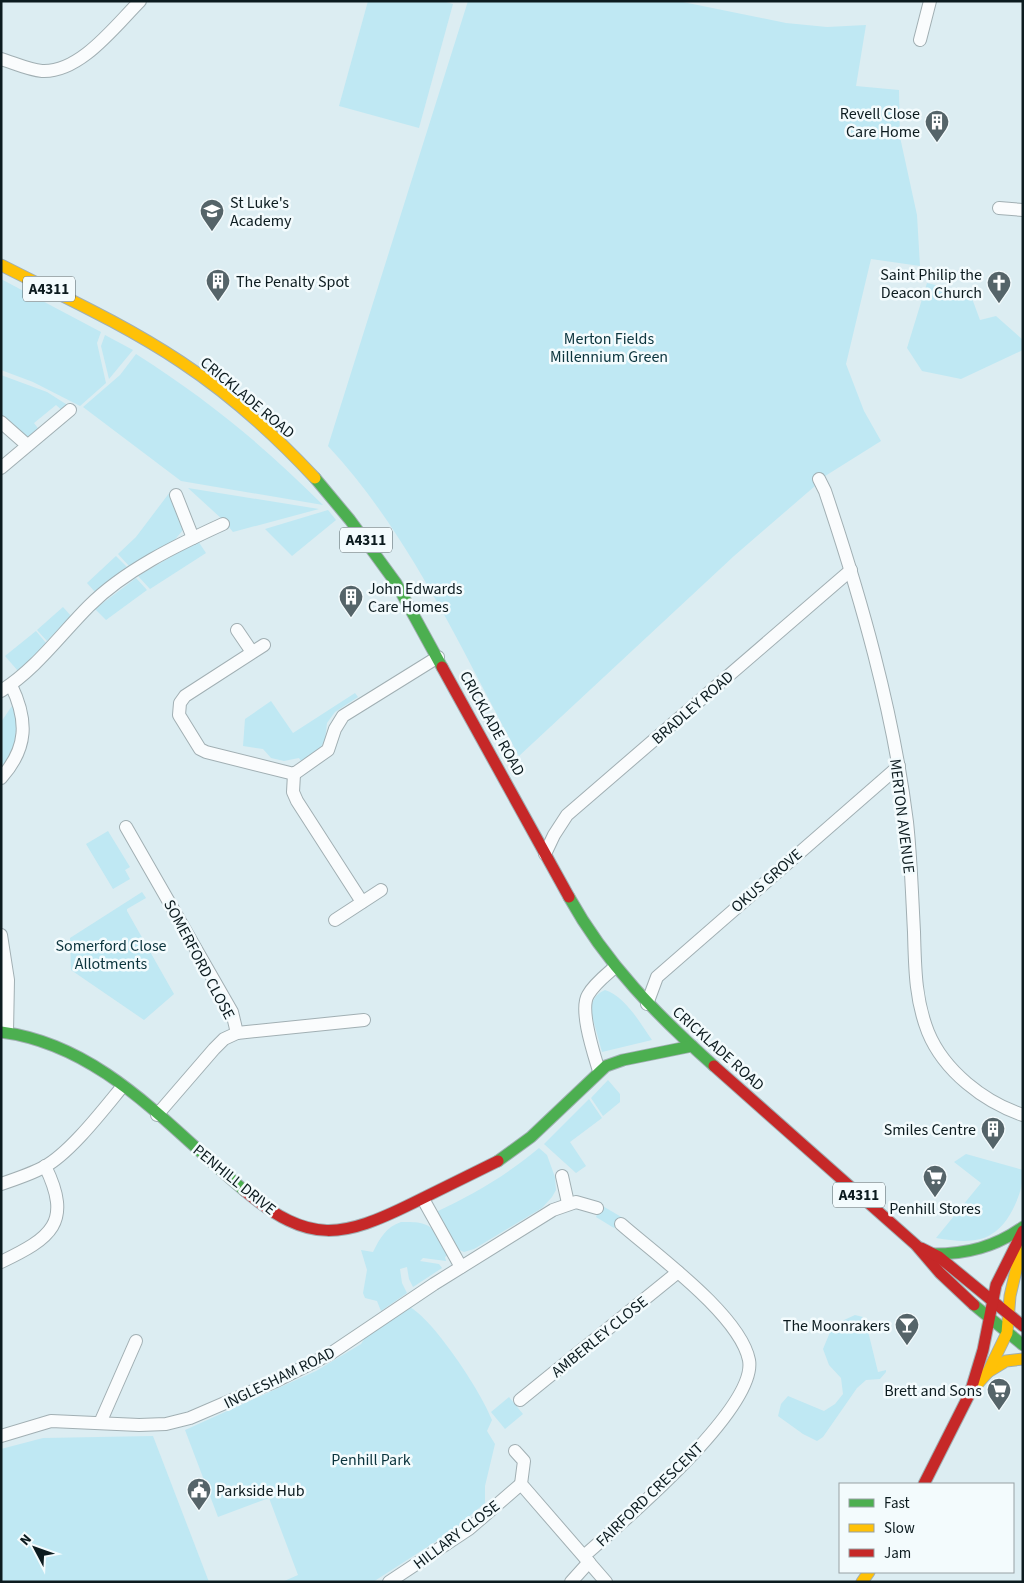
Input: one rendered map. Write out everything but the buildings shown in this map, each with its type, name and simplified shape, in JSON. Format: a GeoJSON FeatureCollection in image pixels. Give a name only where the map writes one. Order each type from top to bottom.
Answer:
{"type":"FeatureCollection","features":[{"type":"Feature","properties":{"kind":"main road","name":"CRICKLADE ROAD"},"geometry":{"type":"LineString","coordinates":[[1,265],[150,343],[202,377],[248,413],[319,482],[362,534],[396,583],[576,910],[615,967],[647,1004],[692,1046],[916,1245],[935,1270],[988,1318],[1023,1345]]}},
{"type":"Feature","properties":{"kind":"main road","name":"PENHILL DRIVE"},"geometry":{"type":"LineString","coordinates":[[4,1032],[24,1036],[68,1051],[90,1062],[158,1115],[258,1202],[278,1215],[305,1227],[331,1231],[352,1230],[423,1199],[506,1157],[531,1137],[599,1071],[623,1060],[692,1046]]}},
{"type":"Feature","properties":{"kind":"main road"},"geometry":{"type":"LineString","coordinates":[[933,1254],[962,1254],[986,1249],[1022,1231]]}},
{"type":"Feature","properties":{"kind":"main road"},"geometry":{"type":"LineString","coordinates":[[970,1393],[975,1371],[984,1350],[988,1318],[996,1285],[1022,1231]]}},
{"type":"Feature","properties":{"kind":"main road"},"geometry":{"type":"LineString","coordinates":[[925,1483],[970,1393],[988,1372],[1007,1333],[1010,1316],[1010,1296],[1021,1251],[1022,1231]]}},
{"type":"Feature","properties":{"kind":"main road","name":"CRICKLADE ROAD"},"geometry":{"type":"LineString","coordinates":[[916,1245],[933,1254],[1023,1326]]}},
{"type":"Feature","properties":{"kind":"main road"},"geometry":{"type":"LineString","coordinates":[[988,1372],[1006,1361],[1023,1358]]}},
{"type":"Feature","properties":{"kind":"street"},"geometry":{"type":"LineString","coordinates":[[1,59],[41,71],[68,66],[97,44],[140,1]]}},
{"type":"Feature","properties":{"kind":"street"},"geometry":{"type":"LineString","coordinates":[[920,40],[930,1]]}},
{"type":"Feature","properties":{"kind":"street"},"geometry":{"type":"LineString","coordinates":[[999,208],[1023,210]]}},
{"type":"Feature","properties":{"kind":"street"},"geometry":{"type":"LineString","coordinates":[[1,468],[70,410]]}},
{"type":"Feature","properties":{"kind":"street"},"geometry":{"type":"LineString","coordinates":[[1,422],[27,445]]}},
{"type":"Feature","properties":{"kind":"street","name":"MERTON AVENUE"},"geometry":{"type":"LineString","coordinates":[[819,479],[852,570],[898,766],[911,865],[916,992],[923,1020],[937,1048],[960,1077],[989,1100],[1023,1115]]}},
{"type":"Feature","properties":{"kind":"street"},"geometry":{"type":"LineString","coordinates":[[176,494],[193,538]]}},
{"type":"Feature","properties":{"kind":"street"},"geometry":{"type":"LineString","coordinates":[[1,778],[15,760],[22,736],[23,713],[6,688],[47,653],[101,595],[130,574],[193,538],[223,524]]}},
{"type":"Feature","properties":{"kind":"street","name":"BRADLEY ROAD"},"geometry":{"type":"LineString","coordinates":[[545,854],[554,835],[567,816],[852,570]]}},
{"type":"Feature","properties":{"kind":"street"},"geometry":{"type":"LineString","coordinates":[[237,630],[252,652]]}},
{"type":"Feature","properties":{"kind":"street"},"geometry":{"type":"LineString","coordinates":[[264,645],[185,696],[180,703],[179,715],[195,742],[206,752],[294,774],[328,750],[335,729],[342,716],[438,657]]}},
{"type":"Feature","properties":{"kind":"street","name":"OKUS GROVE"},"geometry":{"type":"LineString","coordinates":[[647,1004],[657,977],[898,766]]}},
{"type":"Feature","properties":{"kind":"street"},"geometry":{"type":"LineString","coordinates":[[294,774],[293,792],[297,801],[362,902]]}},
{"type":"Feature","properties":{"kind":"street","name":"SOMERFORD CLOSE"},"geometry":{"type":"LineString","coordinates":[[126,827],[232,1012],[237,1033]]}},
{"type":"Feature","properties":{"kind":"street"},"geometry":{"type":"LineString","coordinates":[[335,920],[381,890]]}},
{"type":"Feature","properties":{"kind":"street"},"geometry":{"type":"LineString","coordinates":[[1,935],[8,980],[4,1032]]}},
{"type":"Feature","properties":{"kind":"street"},"geometry":{"type":"LineString","coordinates":[[599,1071],[585,1003],[592,990],[615,967]]}},
{"type":"Feature","properties":{"kind":"street","name":"SOMERFORD CLOSE"},"geometry":{"type":"LineString","coordinates":[[158,1115],[214,1049],[224,1039],[237,1033],[364,1020]]}},
{"type":"Feature","properties":{"kind":"street"},"geometry":{"type":"LineString","coordinates":[[1,1184],[45,1166],[87,1128],[122,1086]]}},
{"type":"Feature","properties":{"kind":"street"},"geometry":{"type":"LineString","coordinates":[[1,1262],[31,1248],[43,1239],[54,1223],[57,1213],[57,1194],[45,1166]]}},
{"type":"Feature","properties":{"kind":"street"},"geometry":{"type":"LineString","coordinates":[[562,1176],[568,1203]]}},
{"type":"Feature","properties":{"kind":"street"},"geometry":{"type":"LineString","coordinates":[[423,1199],[461,1267],[553,1210],[568,1203],[583,1203],[597,1208]]}},
{"type":"Feature","properties":{"kind":"street","name":"FAIRFORD CRESCENT"},"geometry":{"type":"LineString","coordinates":[[571,1582],[586,1559],[696,1451],[734,1403],[748,1378],[749,1360],[738,1336],[720,1313],[678,1272],[620,1224]]}},
{"type":"Feature","properties":{"kind":"street","name":"INGLESHAM ROAD"},"geometry":{"type":"LineString","coordinates":[[1,1436],[51,1421],[139,1425],[180,1422],[233,1400],[330,1354],[461,1267]]}},
{"type":"Feature","properties":{"kind":"street","name":"AMBERLEY CLOSE"},"geometry":{"type":"LineString","coordinates":[[520,1400],[678,1272]]}},
{"type":"Feature","properties":{"kind":"street"},"geometry":{"type":"LineString","coordinates":[[100,1423],[136,1341]]}},
{"type":"Feature","properties":{"kind":"street"},"geometry":{"type":"LineString","coordinates":[[515,1451],[524,1461],[521,1484],[606,1582]]}},
{"type":"Feature","properties":{"kind":"street","name":"HILLARY CLOSE"},"geometry":{"type":"LineString","coordinates":[[389,1582],[464,1533],[521,1484]]}},
{"type":"Feature","properties":{"kind":"green space"},"geometry":{"type":"Polygon","coordinates":[[[368,1],[443,1],[453,4],[419,128],[339,106],[368,1]]]}},
{"type":"Feature","properties":{"kind":"green space","name":"Merton Fields Millennium Green"},"geometry":{"type":"Polygon","coordinates":[[[468,1],[678,1],[786,23],[827,27],[866,25],[856,86],[899,90],[900,137],[917,215],[920,266],[871,259],[846,364],[864,411],[881,441],[814,483],[815,486],[734,556],[519,756],[455,635],[409,555],[357,480],[328,446],[468,1]]]}},
{"type":"Feature","properties":{"kind":"green space"},"geometry":{"type":"Polygon","coordinates":[[[1,279],[101,332],[97,343],[106,383],[80,406],[33,382],[1,370],[1,279]]]}},
{"type":"Feature","properties":{"kind":"green space"},"geometry":{"type":"Polygon","coordinates":[[[927,283],[970,293],[980,320],[996,316],[1023,340],[1023,350],[961,379],[922,371],[907,348],[927,283]]]}},
{"type":"Feature","properties":{"kind":"green space"},"geometry":{"type":"Polygon","coordinates":[[[105,335],[133,350],[109,379],[101,346],[105,335]]]}},
{"type":"Feature","properties":{"kind":"green space"},"geometry":{"type":"Polygon","coordinates":[[[136,354],[187,388],[234,424],[323,505],[181,481],[83,407],[120,375],[136,354]]]}},
{"type":"Feature","properties":{"kind":"green space"},"geometry":{"type":"Polygon","coordinates":[[[1,375],[47,392],[69,406],[63,411],[56,405],[34,423],[40,431],[28,438],[1,417],[1,375]]]}},
{"type":"Feature","properties":{"kind":"green space"},"geometry":{"type":"Polygon","coordinates":[[[188,488],[319,509],[233,532],[223,520],[188,488]]]}},
{"type":"Feature","properties":{"kind":"green space"},"geometry":{"type":"Polygon","coordinates":[[[170,492],[178,510],[183,530],[172,543],[130,567],[118,554],[136,537],[170,492]]]}},
{"type":"Feature","properties":{"kind":"green space"},"geometry":{"type":"Polygon","coordinates":[[[328,510],[336,520],[292,556],[265,529],[328,510]]]}},
{"type":"Feature","properties":{"kind":"green space"},"geometry":{"type":"Polygon","coordinates":[[[198,541],[206,553],[150,589],[138,576],[198,541]]]}},
{"type":"Feature","properties":{"kind":"green space"},"geometry":{"type":"Polygon","coordinates":[[[116,556],[128,568],[96,593],[87,583],[116,556]]]}},
{"type":"Feature","properties":{"kind":"green space"},"geometry":{"type":"Polygon","coordinates":[[[136,578],[147,590],[106,620],[95,609],[136,578]]]}},
{"type":"Feature","properties":{"kind":"green space"},"geometry":{"type":"Polygon","coordinates":[[[63,607],[71,616],[47,641],[37,630],[63,607]]]}},
{"type":"Feature","properties":{"kind":"green space"},"geometry":{"type":"Polygon","coordinates":[[[36,631],[46,643],[18,671],[5,656],[36,631]]]}},
{"type":"Feature","properties":{"kind":"green space"},"geometry":{"type":"Polygon","coordinates":[[[355,693],[358,697],[335,712],[327,723],[325,740],[321,747],[301,761],[299,758],[284,761],[271,758],[263,749],[243,746],[245,719],[271,701],[293,733],[355,693]]]}},
{"type":"Feature","properties":{"kind":"green space"},"geometry":{"type":"Polygon","coordinates":[[[14,703],[15,739],[1,771],[1,722],[14,703]]]}},
{"type":"Feature","properties":{"kind":"green space"},"geometry":{"type":"Polygon","coordinates":[[[108,831],[130,867],[125,870],[130,879],[113,889],[86,844],[108,831]]]}},
{"type":"Feature","properties":{"kind":"green space","name":"Somerford Close Allotments"},"geometry":{"type":"Polygon","coordinates":[[[142,892],[146,898],[127,909],[127,911],[174,994],[144,1020],[71,970],[70,938],[142,892]]]}},
{"type":"Feature","properties":{"kind":"green space"},"geometry":{"type":"Polygon","coordinates":[[[605,990],[612,993],[625,1004],[652,1040],[602,1052],[591,1012],[594,999],[605,990]]]}},
{"type":"Feature","properties":{"kind":"green space"},"geometry":{"type":"Polygon","coordinates":[[[608,1080],[620,1094],[620,1102],[603,1116],[591,1098],[608,1080]]]}},
{"type":"Feature","properties":{"kind":"green space"},"geometry":{"type":"Polygon","coordinates":[[[589,1099],[602,1118],[570,1142],[586,1166],[576,1173],[544,1144],[589,1099]]]}},
{"type":"Feature","properties":{"kind":"green space"},"geometry":{"type":"Polygon","coordinates":[[[539,1148],[547,1155],[555,1177],[556,1190],[552,1197],[542,1208],[474,1249],[464,1252],[457,1249],[436,1212],[490,1183],[515,1167],[539,1148]]]}},
{"type":"Feature","properties":{"kind":"green space"},"geometry":{"type":"Polygon","coordinates":[[[966,1154],[1023,1170],[1019,1194],[1007,1219],[991,1235],[972,1241],[936,1238],[981,1183],[954,1162],[966,1154]]]}},
{"type":"Feature","properties":{"kind":"green space"},"geometry":{"type":"Polygon","coordinates":[[[601,1205],[623,1218],[614,1228],[596,1217],[601,1205]]]}},
{"type":"Feature","properties":{"kind":"green space"},"geometry":{"type":"Polygon","coordinates":[[[401,1222],[427,1225],[436,1237],[438,1236],[448,1255],[445,1257],[446,1261],[423,1258],[420,1261],[439,1264],[442,1268],[413,1287],[409,1279],[407,1267],[400,1269],[402,1283],[407,1293],[381,1311],[377,1301],[365,1298],[363,1293],[367,1270],[361,1250],[373,1252],[384,1234],[391,1227],[401,1222]]]}},
{"type":"Feature","properties":{"kind":"green space","name":"Penhill Park"},"geometry":{"type":"Polygon","coordinates":[[[408,1306],[430,1325],[456,1357],[478,1392],[492,1420],[487,1431],[495,1444],[485,1486],[485,1503],[452,1531],[373,1582],[282,1582],[298,1575],[269,1498],[218,1517],[185,1430],[316,1371],[361,1344],[369,1332],[408,1306]]]}},
{"type":"Feature","properties":{"kind":"green space"},"geometry":{"type":"Polygon","coordinates":[[[855,1315],[863,1317],[860,1322],[866,1323],[878,1372],[886,1370],[886,1372],[880,1379],[866,1380],[857,1388],[823,1437],[817,1441],[803,1434],[778,1416],[781,1404],[788,1396],[824,1411],[835,1404],[843,1394],[841,1378],[829,1365],[823,1349],[833,1325],[855,1315]]]}},
{"type":"Feature","properties":{"kind":"green space"},"geometry":{"type":"Polygon","coordinates":[[[509,1397],[523,1414],[505,1429],[491,1412],[509,1397]]]}},
{"type":"Feature","properties":{"kind":"green space"},"geometry":{"type":"Polygon","coordinates":[[[153,1436],[209,1582],[1,1582],[1,1449],[43,1438],[153,1436]]]}},
{"type":"Feature","properties":{"kind":"traffic: fast"},"geometry":{"type":"LineString","coordinates":[[315,478],[350,520],[396,583],[442,667]]}},
{"type":"Feature","properties":{"kind":"traffic: fast"},"geometry":{"type":"LineString","coordinates":[[569,897],[599,945],[634,988],[714,1066]]}},
{"type":"Feature","properties":{"kind":"traffic: fast"},"geometry":{"type":"LineString","coordinates":[[1,1032],[38,1040],[72,1054],[103,1072],[162,1117],[245,1191]]}},
{"type":"Feature","properties":{"kind":"traffic: fast"},"geometry":{"type":"LineString","coordinates":[[498,1161],[531,1137],[606,1066],[623,1060],[692,1046]]}},
{"type":"Feature","properties":{"kind":"traffic: fast"},"geometry":{"type":"LineString","coordinates":[[933,1254],[957,1253],[980,1248],[1002,1240],[1023,1227]]}},
{"type":"Feature","properties":{"kind":"traffic: fast"},"geometry":{"type":"LineString","coordinates":[[974,1305],[1023,1345]]}},
{"type":"Feature","properties":{"kind":"traffic: slow"},"geometry":{"type":"LineString","coordinates":[[1,265],[115,323],[181,362],[252,416],[315,478]]}},
{"type":"Feature","properties":{"kind":"traffic: slow"},"geometry":{"type":"LineString","coordinates":[[973,1389],[988,1372],[1007,1333],[1010,1296],[1021,1249]]}},
{"type":"Feature","properties":{"kind":"traffic: slow"},"geometry":{"type":"LineString","coordinates":[[988,1372],[1006,1361],[1023,1359]]}},
{"type":"Feature","properties":{"kind":"traffic: slow"},"geometry":{"type":"LineString","coordinates":[[862,1582],[868,1573]]}},
{"type":"Feature","properties":{"kind":"traffic: jam"},"geometry":{"type":"LineString","coordinates":[[442,667],[569,897]]}},
{"type":"Feature","properties":{"kind":"traffic: jam"},"geometry":{"type":"LineString","coordinates":[[714,1066],[916,1245],[940,1273],[974,1305]]}},
{"type":"Feature","properties":{"kind":"traffic: jam"},"geometry":{"type":"LineString","coordinates":[[245,1191],[289,1221],[308,1228],[346,1229],[388,1215],[498,1161]]}},
{"type":"Feature","properties":{"kind":"traffic: jam"},"geometry":{"type":"LineString","coordinates":[[925,1483],[970,1393],[983,1350],[996,1285],[1023,1231]]}},
{"type":"Feature","properties":{"kind":"traffic: jam"},"geometry":{"type":"LineString","coordinates":[[921,1248],[939,1257],[1023,1326]]}},
{"type":"Feature","properties":{"kind":"place","name":"Revell Close Care Home"},"geometry":{"type":"Point","coordinates":[937,143]}},
{"type":"Feature","properties":{"kind":"place","name":"St Luke's Academy"},"geometry":{"type":"Point","coordinates":[212,232]}},
{"type":"Feature","properties":{"kind":"place","name":"The Penalty Spot"},"geometry":{"type":"Point","coordinates":[218,302]}},
{"type":"Feature","properties":{"kind":"place","name":"Saint Philip the Deacon Church"},"geometry":{"type":"Point","coordinates":[999,304]}},
{"type":"Feature","properties":{"kind":"place","name":"John Edwards Care Homes"},"geometry":{"type":"Point","coordinates":[351,618]}},
{"type":"Feature","properties":{"kind":"place","name":"Smiles Centre"},"geometry":{"type":"Point","coordinates":[993,1150]}},
{"type":"Feature","properties":{"kind":"place","name":"Penhill Stores"},"geometry":{"type":"Point","coordinates":[935,1198]}},
{"type":"Feature","properties":{"kind":"place","name":"The Moonrakers"},"geometry":{"type":"Point","coordinates":[907,1346]}},
{"type":"Feature","properties":{"kind":"place","name":"Brett and Sons"},"geometry":{"type":"Point","coordinates":[999,1411]}},
{"type":"Feature","properties":{"kind":"place","name":"Parkside Hub"},"geometry":{"type":"Point","coordinates":[199,1511]}}]}
